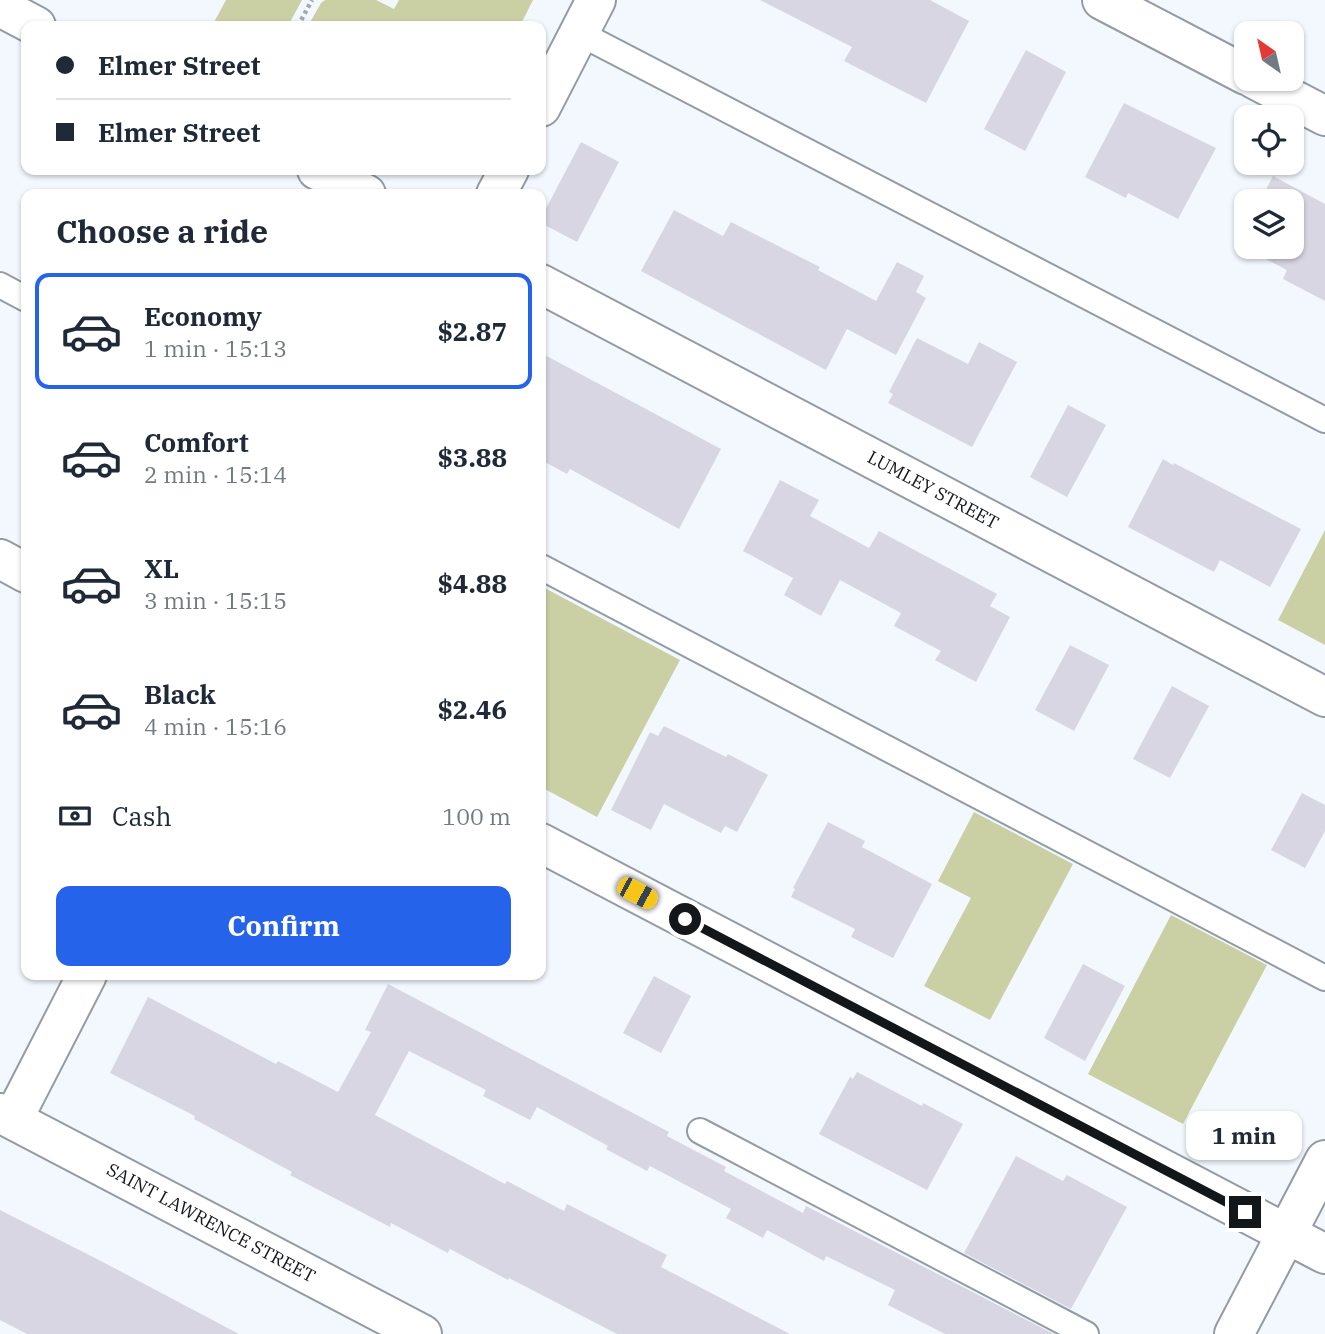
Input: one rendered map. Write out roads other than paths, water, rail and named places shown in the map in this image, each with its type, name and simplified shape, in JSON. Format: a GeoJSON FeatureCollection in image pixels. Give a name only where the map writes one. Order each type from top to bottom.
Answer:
{"type":"FeatureCollection","features":[{"type":"Feature","properties":{"kind":"street"},"geometry":{"type":"LineString","coordinates":[[1102,0],[1234,69]]}},
{"type":"Feature","properties":{"kind":"street"},"geometry":{"type":"LineString","coordinates":[[0,7],[27,21]]}},
{"type":"Feature","properties":{"kind":"street"},"geometry":{"type":"LineString","coordinates":[[546,97],[588,16]]}},
{"type":"Feature","properties":{"kind":"street"},"geometry":{"type":"LineString","coordinates":[[1277,91],[1325,116]]}},
{"type":"Feature","properties":{"kind":"street"},"geometry":{"type":"LineString","coordinates":[[327,175],[356,189]]}},
{"type":"Feature","properties":{"kind":"street","name":"LUMLEY STREET"},"geometry":{"type":"LineString","coordinates":[[546,287],[1325,697]]}},
{"type":"Feature","properties":{"kind":"street"},"geometry":{"type":"LineString","coordinates":[[0,559],[21,570]]}},
{"type":"Feature","properties":{"kind":"street"},"geometry":{"type":"LineString","coordinates":[[546,846],[1325,1254]]}},
{"type":"Feature","properties":{"kind":"street"},"geometry":{"type":"LineString","coordinates":[[6,1116],[84,980]]}},
{"type":"Feature","properties":{"kind":"street","name":"SAINT LAWRENCE STREET"},"geometry":{"type":"LineString","coordinates":[[6,1116],[422,1334]]}},
{"type":"Feature","properties":{"kind":"street"},"geometry":{"type":"LineString","coordinates":[[1234,1334],[1325,1160]]}},
{"type":"Feature","properties":{"kind":"lane"},"geometry":{"type":"LineString","coordinates":[[588,16],[1325,420]]}},
{"type":"Feature","properties":{"kind":"lane"},"geometry":{"type":"LineString","coordinates":[[0,285],[21,296]]}},
{"type":"Feature","properties":{"kind":"lane"},"geometry":{"type":"LineString","coordinates":[[546,571],[1325,978]]}},
{"type":"Feature","properties":{"kind":"lane"},"geometry":{"type":"LineString","coordinates":[[700,1131],[1086,1334]]}}]}
